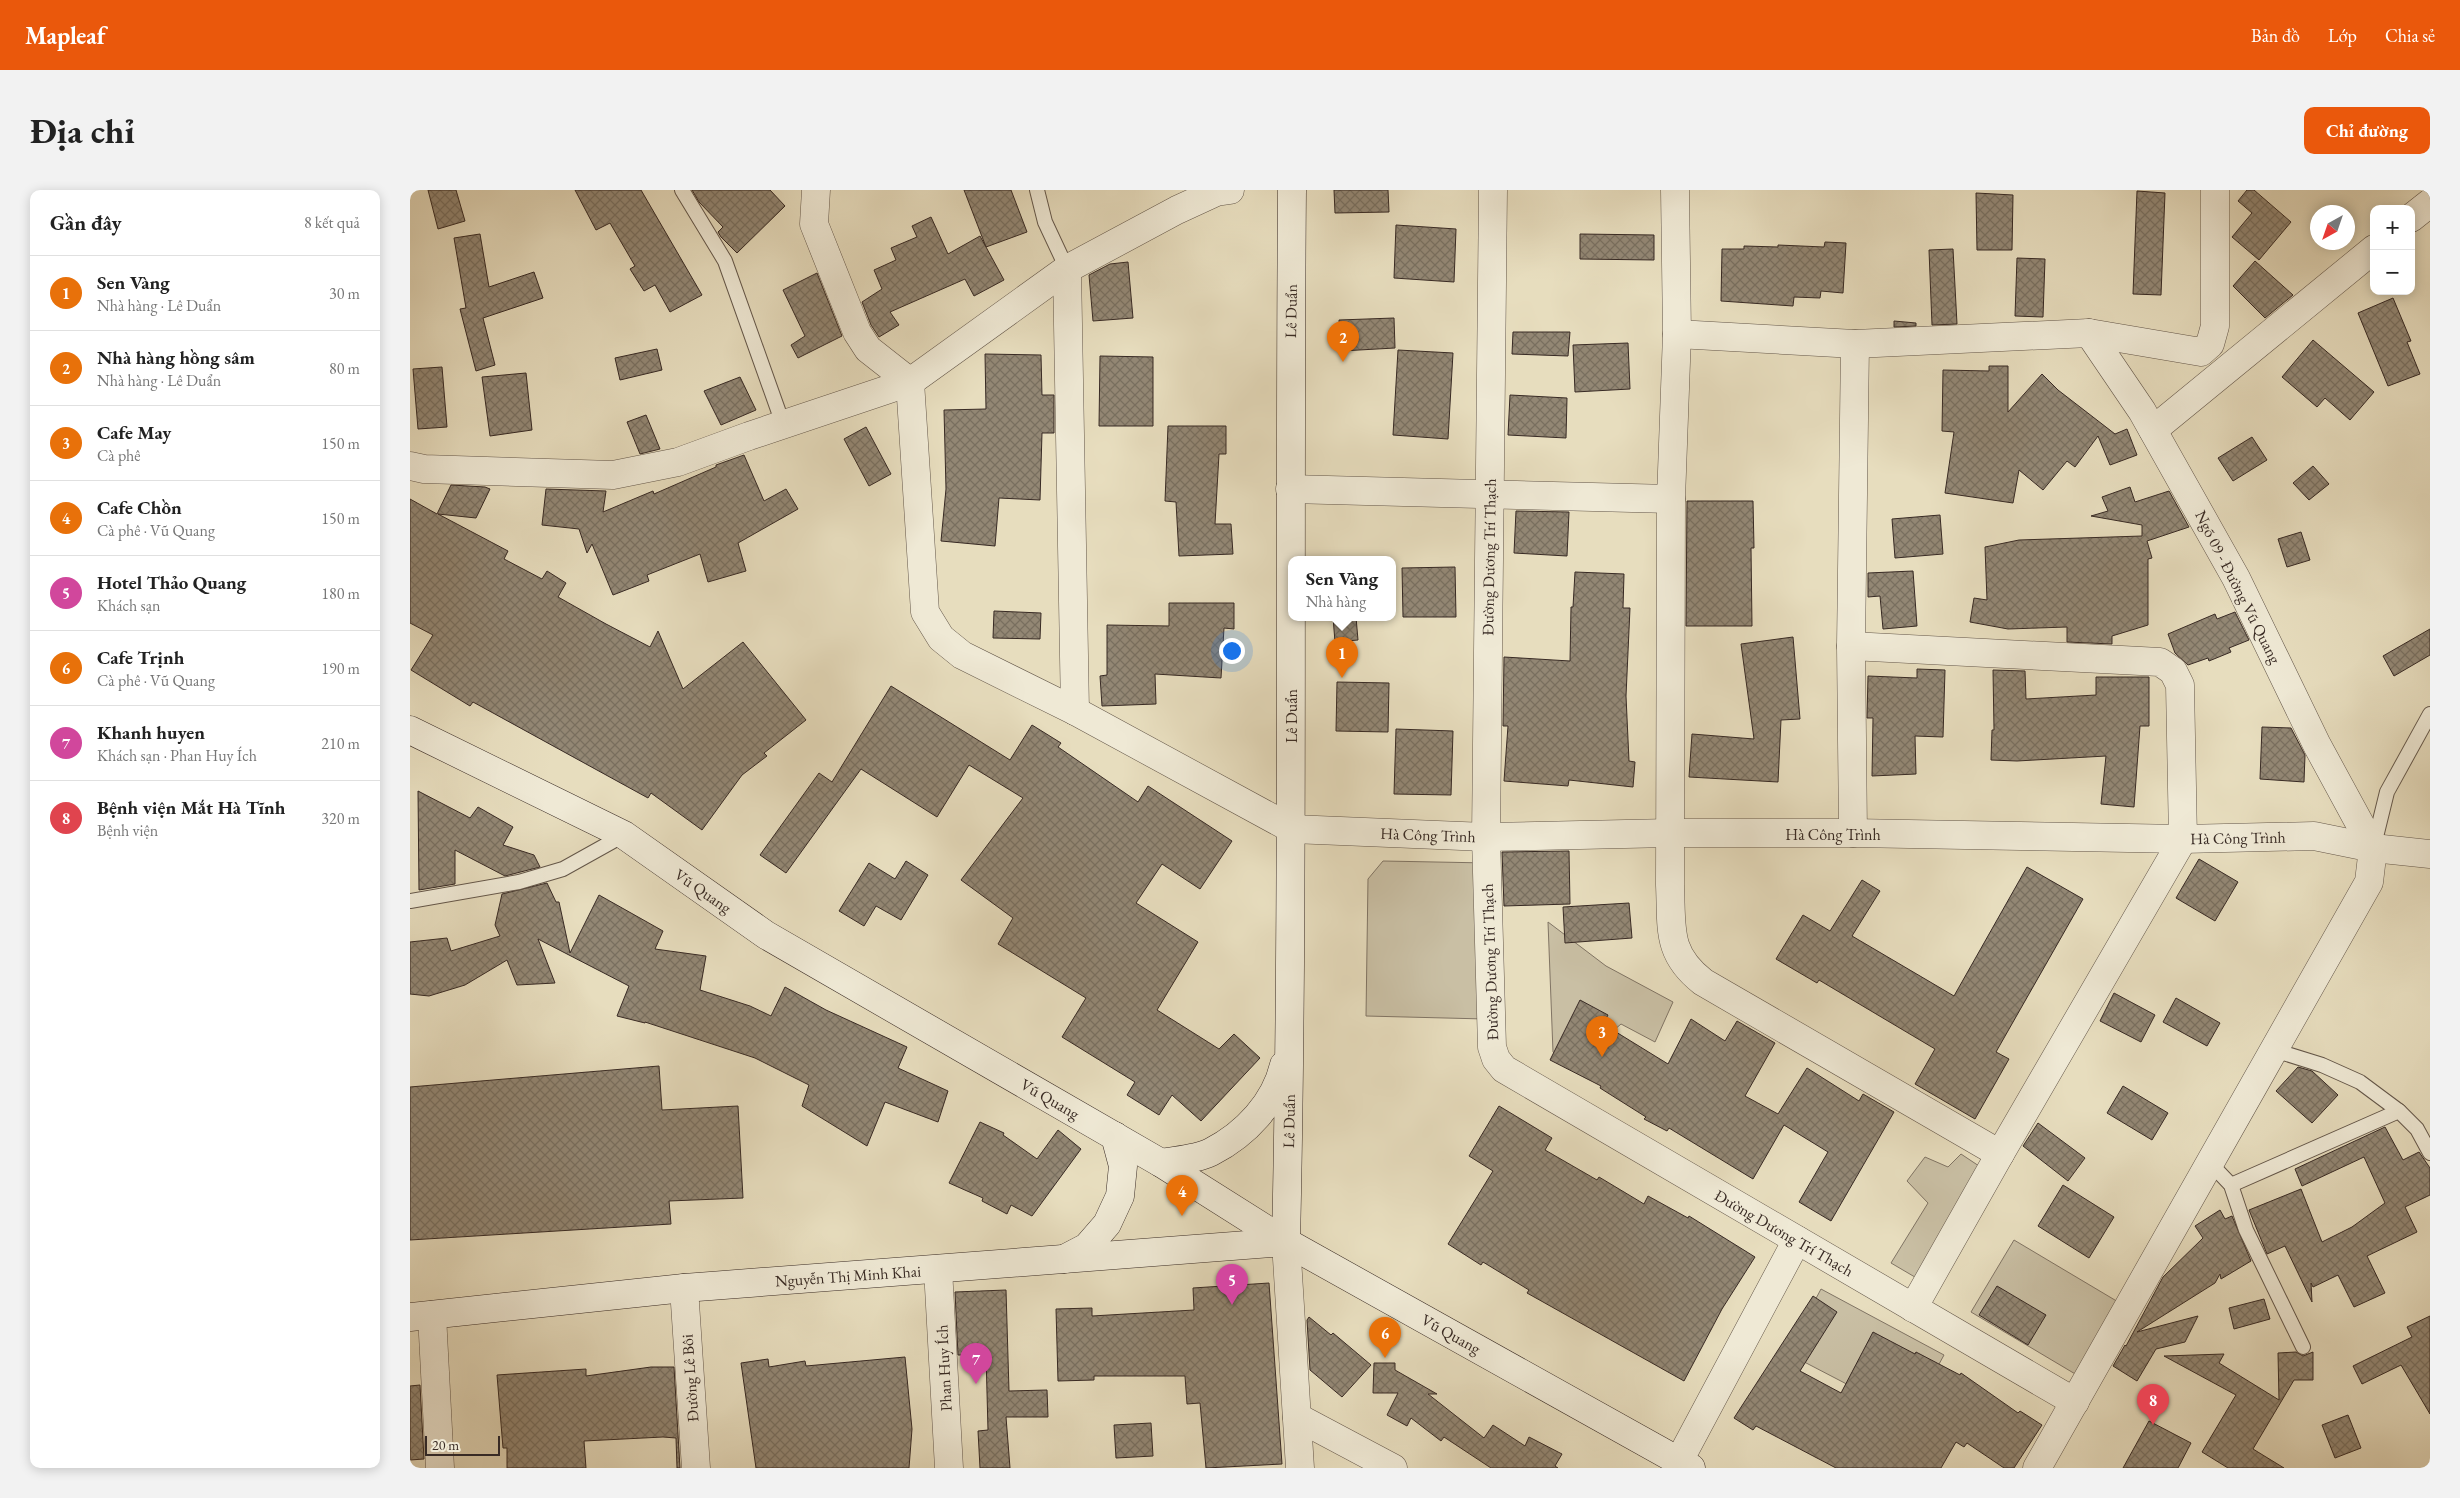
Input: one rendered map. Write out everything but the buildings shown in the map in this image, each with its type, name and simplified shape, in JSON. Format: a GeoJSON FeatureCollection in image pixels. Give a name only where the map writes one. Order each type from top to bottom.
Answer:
{"type":"FeatureCollection","features":[{"type":"Feature","properties":{"kind":"street"},"geometry":{"type":"LineString","coordinates":[[816,190],[814,224],[857,332],[868,349],[910,382],[925,612],[941,638],[962,655],[1075,711],[1292,829]]}},
{"type":"Feature","properties":{"kind":"street"},"geometry":{"type":"LineString","coordinates":[[410,466],[424,469],[512,473],[613,475],[678,462],[783,424],[910,382],[1067,269],[1177,210],[1216,192],[1230,190]]}},
{"type":"Feature","properties":{"kind":"street","name":"Lê Duẩn"},"geometry":{"type":"LineString","coordinates":[[1290,556],[1292,190]]}},
{"type":"Feature","properties":{"kind":"street","name":"Đường Dương Trí Thạch"},"geometry":{"type":"LineString","coordinates":[[1493,190],[1486,837],[1492,1046],[1496,1059],[1504,1069],[2075,1402]]}},
{"type":"Feature","properties":{"kind":"street"},"geometry":{"type":"LineString","coordinates":[[1675,190],[1677,334],[1672,498],[1670,833],[1672,934],[1679,957],[1688,970],[1718,991],[2000,1154]]}},
{"type":"Feature","properties":{"kind":"street"},"geometry":{"type":"LineString","coordinates":[[1677,334],[1855,344],[2089,333],[2201,352],[2210,344],[2215,326],[2216,190]]}},
{"type":"Feature","properties":{"kind":"street"},"geometry":{"type":"LineString","coordinates":[[2415,215],[2430,203]]}},
{"type":"Feature","properties":{"kind":"street"},"geometry":{"type":"LineString","coordinates":[[2153,430],[2373,250]]}},
{"type":"Feature","properties":{"kind":"street"},"geometry":{"type":"LineString","coordinates":[[1067,269],[1075,711]]}},
{"type":"Feature","properties":{"kind":"street","name":"Ngõ 09 - Đường Vũ Quang"},"geometry":{"type":"LineString","coordinates":[[2089,333],[2153,430],[2236,578],[2316,744],[2373,848]]}},
{"type":"Feature","properties":{"kind":"street"},"geometry":{"type":"LineString","coordinates":[[1853,833],[1851,646],[1855,344]]}},
{"type":"Feature","properties":{"kind":"street"},"geometry":{"type":"LineString","coordinates":[[1290,489],[1672,498]]}},
{"type":"Feature","properties":{"kind":"street","name":"Lê Duẩn"},"geometry":{"type":"LineString","coordinates":[[1291,621],[1292,829],[1286,1242],[1300,1468]]}},
{"type":"Feature","properties":{"kind":"street"},"geometry":{"type":"LineString","coordinates":[[1851,646],[2160,662],[2173,671],[2180,685],[2183,839],[2000,1154],[1914,1308]]}},
{"type":"Feature","properties":{"kind":"street","name":"Vũ Quang"},"geometry":{"type":"LineString","coordinates":[[410,730],[624,835],[766,935],[1161,1163],[1286,1242],[1685,1465]]}},
{"type":"Feature","properties":{"kind":"street","name":"Hà Công Trình"},"geometry":{"type":"LineString","coordinates":[[1292,829],[1486,837],[1670,833],[1853,833],[2183,839],[2314,836],[2373,848],[2430,854]]}},
{"type":"Feature","properties":{"kind":"street"},"geometry":{"type":"LineString","coordinates":[[2037,1468],[2369,882],[2373,848]]}},
{"type":"Feature","properties":{"kind":"street"},"geometry":{"type":"LineString","coordinates":[[1161,1163],[1210,1152],[1252,1124],[1280,1083],[1290,1034]]}},
{"type":"Feature","properties":{"kind":"street"},"geometry":{"type":"LineString","coordinates":[[1060,1261],[1087,1247],[1108,1224],[1120,1196],[1122,1166],[1115,1136]]}},
{"type":"Feature","properties":{"kind":"street"},"geometry":{"type":"LineString","coordinates":[[1685,1465],[1797,1240]]}},
{"type":"Feature","properties":{"kind":"street","name":"Nguyễn Thị Minh Khai"},"geometry":{"type":"LineString","coordinates":[[421,1316],[684,1288],[1060,1261],[1286,1242]]}},
{"type":"Feature","properties":{"kind":"street","name":"Phan Huy Ích"},"geometry":{"type":"LineString","coordinates":[[938,1269],[949,1468]]}},
{"type":"Feature","properties":{"kind":"street","name":"Đường Lê Bôi"},"geometry":{"type":"LineString","coordinates":[[684,1288],[696,1468]]}},
{"type":"Feature","properties":{"kind":"street"},"geometry":{"type":"LineString","coordinates":[[421,1316],[440,1468]]}},
{"type":"Feature","properties":{"kind":"street"},"geometry":{"type":"LineString","coordinates":[[1297,1416],[1393,1468]]}},
{"type":"Feature","properties":{"kind":"lane"},"geometry":{"type":"LineString","coordinates":[[682,190],[725,261],[783,424]]}},
{"type":"Feature","properties":{"kind":"lane"},"geometry":{"type":"LineString","coordinates":[[1037,190],[1045,222],[1067,269]]}},
{"type":"Feature","properties":{"kind":"lane"},"geometry":{"type":"LineString","coordinates":[[2373,848],[2387,792],[2430,714]]}},
{"type":"Feature","properties":{"kind":"lane"},"geometry":{"type":"LineString","coordinates":[[410,901],[519,882],[563,869],[624,835]]}},
{"type":"Feature","properties":{"kind":"lane"},"geometry":{"type":"LineString","coordinates":[[2274,1050],[2322,1065],[2360,1082],[2399,1111],[2417,1129],[2430,1153]]}},
{"type":"Feature","properties":{"kind":"lane"},"geometry":{"type":"LineString","coordinates":[[2231,1185],[2399,1111]]}},
{"type":"Feature","properties":{"kind":"lane"},"geometry":{"type":"LineString","coordinates":[[2210,1163],[2231,1185],[2246,1230],[2303,1347]]}},
{"type":"Feature","properties":{"kind":"shaded area"},"geometry":{"type":"Polygon","coordinates":[[[1383,861],[1488,863],[1485,1019],[1366,1016],[1368,879],[1383,861]]]}},
{"type":"Feature","properties":{"kind":"shaded area"},"geometry":{"type":"Polygon","coordinates":[[[1548,922],[1606,966],[1673,1002],[1655,1042],[1621,1024],[1570,1068],[1553,1052],[1548,922]]]}},
{"type":"Feature","properties":{"kind":"shaded area"},"geometry":{"type":"Polygon","coordinates":[[[1961,1154],[2000,1180],[1937,1290],[1891,1263],[1928,1203],[1907,1181],[1925,1157],[1948,1167],[1961,1154]]]}},
{"type":"Feature","properties":{"kind":"shaded area"},"geometry":{"type":"Polygon","coordinates":[[[2014,1240],[2130,1309],[2087,1381],[1971,1312],[2014,1240]]]}},
{"type":"Feature","properties":{"kind":"shaded area"},"geometry":{"type":"Polygon","coordinates":[[[1821,1289],[1944,1355],[1910,1417],[1787,1353],[1821,1289]]]}},
{"type":"Feature","properties":{"kind":"place","name":"Nhà hàng hồng sâm"},"geometry":{"type":"Point","coordinates":[1343,362]}},
{"type":"Feature","properties":{"kind":"place","name":"Sen Vàng"},"geometry":{"type":"Point","coordinates":[1342,678]}},
{"type":"Feature","properties":{"kind":"place","name":"Cafe May"},"geometry":{"type":"Point","coordinates":[1602,1057]}},
{"type":"Feature","properties":{"kind":"place","name":"Cafe Chồn"},"geometry":{"type":"Point","coordinates":[1182,1216]}},
{"type":"Feature","properties":{"kind":"place","name":"Hotel Thảo Quang"},"geometry":{"type":"Point","coordinates":[1232,1305]}},
{"type":"Feature","properties":{"kind":"place","name":"Cafe Trịnh"},"geometry":{"type":"Point","coordinates":[1385,1358]}},
{"type":"Feature","properties":{"kind":"place","name":"Khanh huyen"},"geometry":{"type":"Point","coordinates":[976,1384]}},
{"type":"Feature","properties":{"kind":"place","name":"Bệnh viện Mắt Hà Tĩnh"},"geometry":{"type":"Point","coordinates":[2153,1425]}}]}
